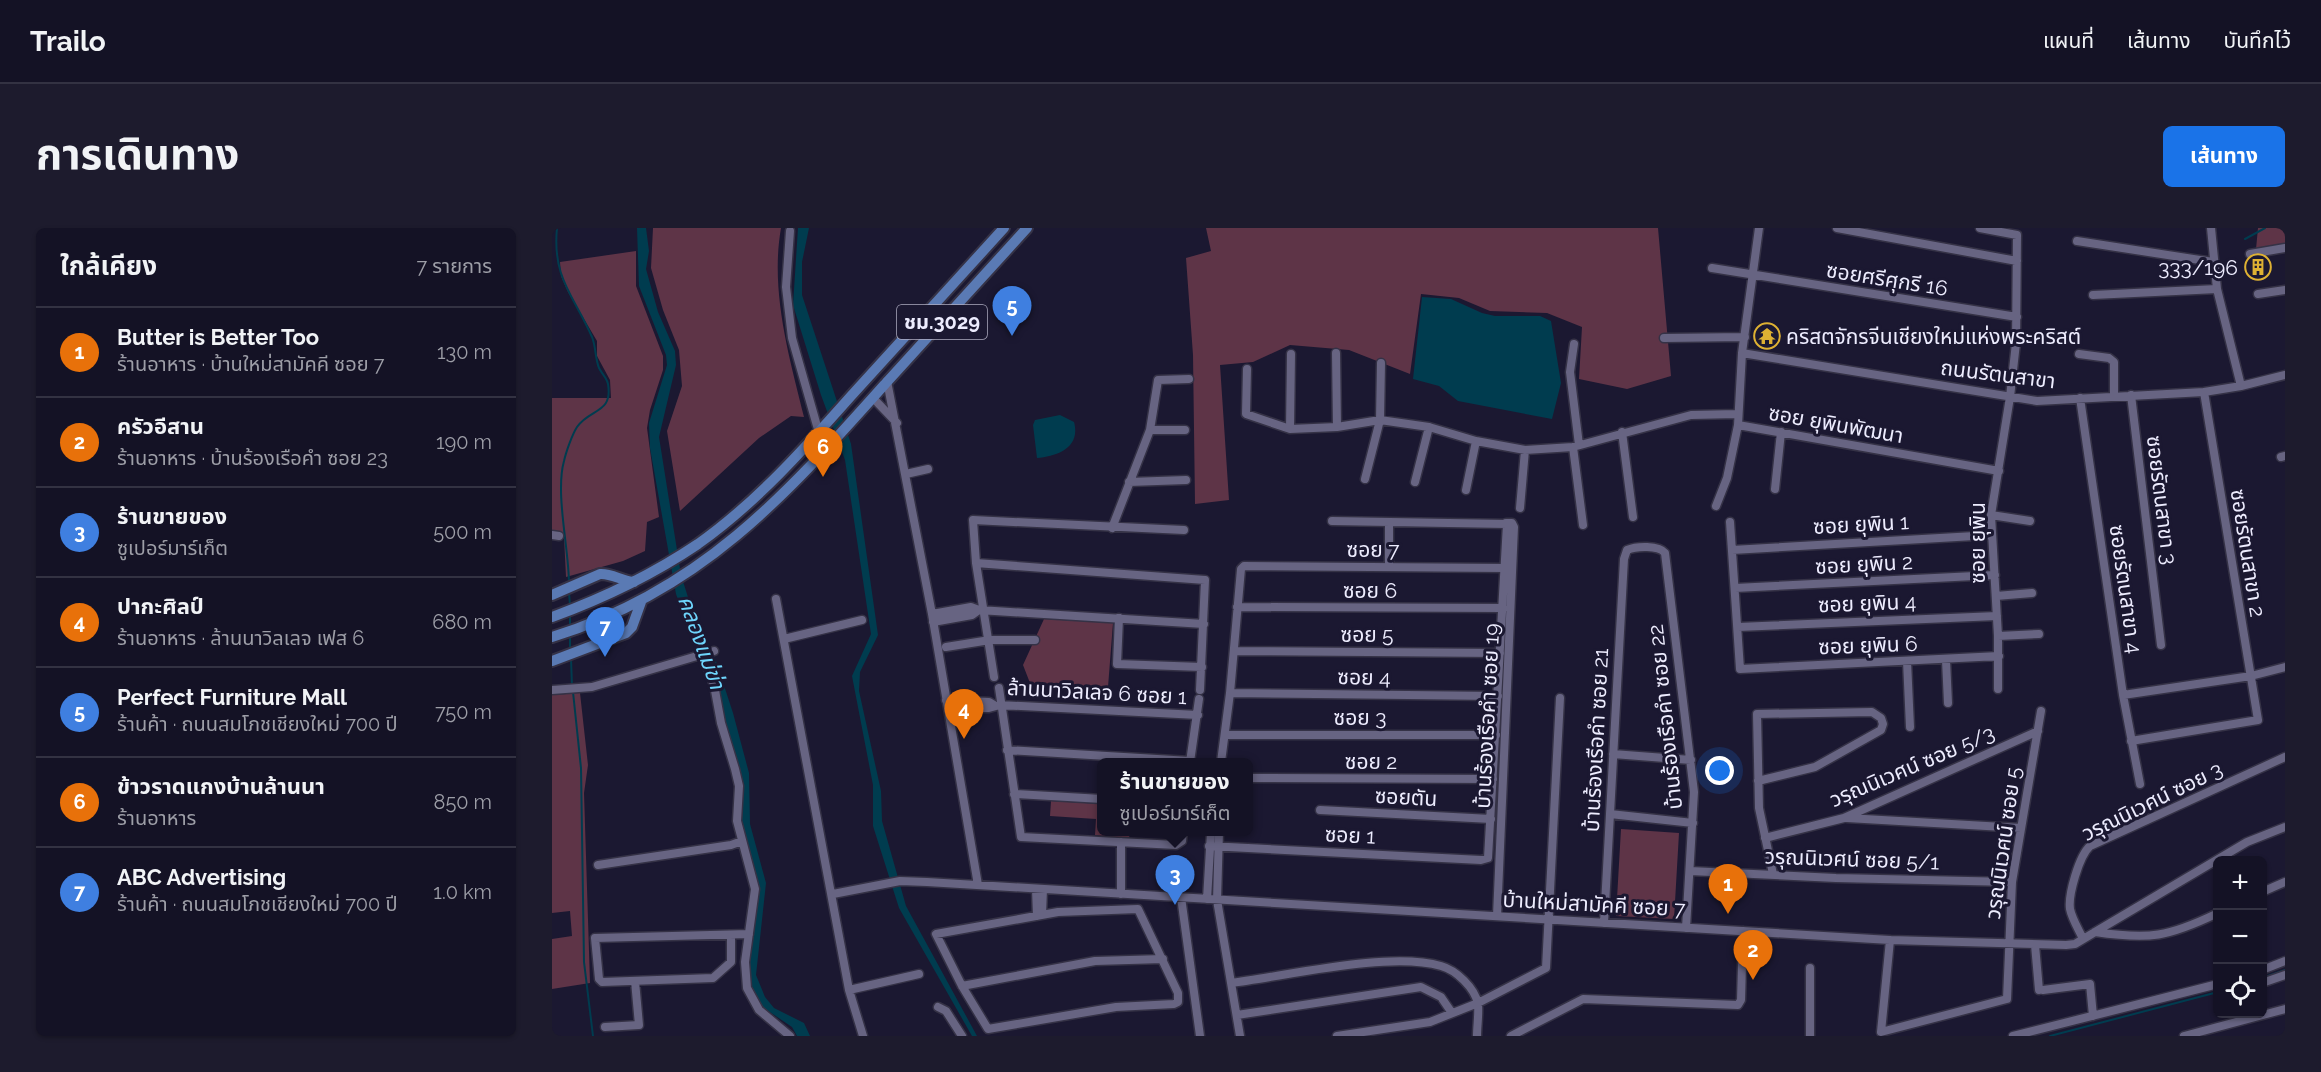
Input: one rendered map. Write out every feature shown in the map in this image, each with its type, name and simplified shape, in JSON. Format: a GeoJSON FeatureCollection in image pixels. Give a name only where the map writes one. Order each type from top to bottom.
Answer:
{"type":"FeatureCollection","features":[{"type":"Feature","properties":{"kind":"main road","name":"ชม.3029"},"geometry":{"type":"LineString","coordinates":[[556,616],[604,597],[665,566],[698,543],[762,490],[819,433],[1004,228]]}},
{"type":"Feature","properties":{"kind":"main road","name":"ชม.3029"},"geometry":{"type":"LineString","coordinates":[[557,636],[610,616],[641,602],[668,586],[704,563],[770,508],[1027,228]]}},
{"type":"Feature","properties":{"kind":"main road"},"geometry":{"type":"LineString","coordinates":[[552,595],[600,574],[607,573],[618,579],[634,582]]}},
{"type":"Feature","properties":{"kind":"main road"},"geometry":{"type":"LineString","coordinates":[[600,574],[609,585],[608,593],[604,597]]}},
{"type":"Feature","properties":{"kind":"main road"},"geometry":{"type":"LineString","coordinates":[[552,662],[626,633],[632,627],[641,602]]}},
{"type":"Feature","properties":{"kind":"main road"},"geometry":{"type":"LineString","coordinates":[[610,616],[626,621],[626,633]]}},
{"type":"Feature","properties":{"kind":"street","name":"ซอย ยุพินพัฒนา"},"geometry":{"type":"LineString","coordinates":[[1759,228],[1742,353],[1738,425],[1999,471]]}},
{"type":"Feature","properties":{"kind":"street"},"geometry":{"type":"LineString","coordinates":[[1837,228],[2017,261]]}},
{"type":"Feature","properties":{"kind":"street","name":"ซอย ยุพิน"},"geometry":{"type":"LineString","coordinates":[[1980,228],[2017,236],[2017,317],[2010,398],[1991,515],[1999,656],[1998,689]]}},
{"type":"Feature","properties":{"kind":"street"},"geometry":{"type":"LineString","coordinates":[[2211,228],[2217,289],[2241,386]]}},
{"type":"Feature","properties":{"kind":"street"},"geometry":{"type":"LineString","coordinates":[[790,231],[786,287],[792,339],[819,433]]}},
{"type":"Feature","properties":{"kind":"street"},"geometry":{"type":"LineString","coordinates":[[2077,241],[2213,262]]}},
{"type":"Feature","properties":{"kind":"street"},"geometry":{"type":"LineString","coordinates":[[2250,254],[2285,248]]}},
{"type":"Feature","properties":{"kind":"street","name":"ซอยศรีศุกรี 16"},"geometry":{"type":"LineString","coordinates":[[1712,268],[1752,277],[2017,317]]}},
{"type":"Feature","properties":{"kind":"street"},"geometry":{"type":"LineString","coordinates":[[2093,295],[2217,289]]}},
{"type":"Feature","properties":{"kind":"street"},"geometry":{"type":"LineString","coordinates":[[2258,294],[2285,290]]}},
{"type":"Feature","properties":{"kind":"street"},"geometry":{"type":"LineString","coordinates":[[1664,338],[1745,337]]}},
{"type":"Feature","properties":{"kind":"street"},"geometry":{"type":"LineString","coordinates":[[1574,344],[1570,372],[1583,525]]}},
{"type":"Feature","properties":{"kind":"street"},"geometry":{"type":"LineString","coordinates":[[1336,353],[1337,427]]}},
{"type":"Feature","properties":{"kind":"street","name":"ถนนรัตนสาขา"},"geometry":{"type":"LineString","coordinates":[[1742,353],[2037,401],[2204,392],[2285,375]]}},
{"type":"Feature","properties":{"kind":"street"},"geometry":{"type":"LineString","coordinates":[[1290,429],[1291,354]]}},
{"type":"Feature","properties":{"kind":"street"},"geometry":{"type":"LineString","coordinates":[[2079,354],[2109,358],[2114,362],[2114,396]]}},
{"type":"Feature","properties":{"kind":"street"},"geometry":{"type":"LineString","coordinates":[[1365,479],[1380,420],[1381,363]]}},
{"type":"Feature","properties":{"kind":"street"},"geometry":{"type":"LineString","coordinates":[[1247,369],[1246,414],[1290,429],[1337,427],[1380,420],[1429,428],[1476,441],[1525,450],[1576,446],[1691,415],[1737,414]]}},
{"type":"Feature","properties":{"kind":"street"},"geometry":{"type":"LineString","coordinates":[[1112,528],[1150,430],[1158,380],[1189,379]]}},
{"type":"Feature","properties":{"kind":"street"},"geometry":{"type":"LineString","coordinates":[[887,381],[897,423],[978,885]]}},
{"type":"Feature","properties":{"kind":"street","name":"ซอยรัตนสาขา 2"},"geometry":{"type":"LineString","coordinates":[[2131,741],[2258,720],[2204,392]]}},
{"type":"Feature","properties":{"kind":"street","name":"ซอยรัตนสาขา 3"},"geometry":{"type":"LineString","coordinates":[[2131,395],[2161,645]]}},
{"type":"Feature","properties":{"kind":"street"},"geometry":{"type":"LineString","coordinates":[[873,398],[897,423]]}},
{"type":"Feature","properties":{"kind":"street","name":"ซอยรัตนสาขา 4"},"geometry":{"type":"LineString","coordinates":[[2080,398],[2123,694],[2140,784]]}},
{"type":"Feature","properties":{"kind":"street"},"geometry":{"type":"LineString","coordinates":[[1716,506],[1727,478],[1738,425]]}},
{"type":"Feature","properties":{"kind":"street"},"geometry":{"type":"LineString","coordinates":[[1415,482],[1429,428]]}},
{"type":"Feature","properties":{"kind":"street"},"geometry":{"type":"LineString","coordinates":[[1150,430],[1185,430]]}},
{"type":"Feature","properties":{"kind":"street"},"geometry":{"type":"LineString","coordinates":[[1622,432],[1633,517]]}},
{"type":"Feature","properties":{"kind":"street"},"geometry":{"type":"LineString","coordinates":[[1775,489],[1781,432]]}},
{"type":"Feature","properties":{"kind":"street"},"geometry":{"type":"LineString","coordinates":[[1466,489],[1476,441]]}},
{"type":"Feature","properties":{"kind":"street"},"geometry":{"type":"LineString","coordinates":[[1520,508],[1525,450]]}},
{"type":"Feature","properties":{"kind":"street"},"geometry":{"type":"LineString","coordinates":[[906,474],[928,469]]}},
{"type":"Feature","properties":{"kind":"street"},"geometry":{"type":"LineString","coordinates":[[1129,482],[1186,480]]}},
{"type":"Feature","properties":{"kind":"street"},"geometry":{"type":"LineString","coordinates":[[1991,515],[2030,521]]}},
{"type":"Feature","properties":{"kind":"street"},"geometry":{"type":"LineString","coordinates":[[994,677],[990,640],[981,610],[972,521],[975,519],[1184,530]]}},
{"type":"Feature","properties":{"kind":"street"},"geometry":{"type":"LineString","coordinates":[[1332,521],[1506,523],[1491,819]]}},
{"type":"Feature","properties":{"kind":"street"},"geometry":{"type":"LineString","coordinates":[[1389,522],[1389,567]]}},
{"type":"Feature","properties":{"kind":"street"},"geometry":{"type":"LineString","coordinates":[[1730,522],[1738,627]]}},
{"type":"Feature","properties":{"kind":"street","name":"บ้านร้องเรือคำ ซอย 19"},"geometry":{"type":"LineString","coordinates":[[1497,916],[1514,527],[1512,523],[1506,523]]}},
{"type":"Feature","properties":{"kind":"street","name":"ซอย ยุพิน 1"},"geometry":{"type":"LineString","coordinates":[[1732,550],[1992,535]]}},
{"type":"Feature","properties":{"kind":"street","name":"บ้านร้องเรือคำ ซอย 22"},"geometry":{"type":"LineString","coordinates":[[1624,559],[1624,554],[1631,548],[1661,549],[1665,554],[1691,760],[1693,823],[1686,928]]}},
{"type":"Feature","properties":{"kind":"street","name":"บ้านร้องเรือคำ ซอย 21"},"geometry":{"type":"LineString","coordinates":[[1604,923],[1624,559]]}},
{"type":"Feature","properties":{"kind":"street"},"geometry":{"type":"LineString","coordinates":[[976,564],[1205,580],[1200,695],[1191,758]]}},
{"type":"Feature","properties":{"kind":"street","name":"ซอย 7"},"geometry":{"type":"LineString","coordinates":[[1237,607],[1241,569],[1249,566],[1505,568]]}},
{"type":"Feature","properties":{"kind":"street","name":"ซอย ยุพิน 2"},"geometry":{"type":"LineString","coordinates":[[1735,588],[1995,575]]}},
{"type":"Feature","properties":{"kind":"street"},"geometry":{"type":"LineString","coordinates":[[1996,596],[2032,593]]}},
{"type":"Feature","properties":{"kind":"street"},"geometry":{"type":"LineString","coordinates":[[776,599],[833,894],[849,990],[864,1036]]}},
{"type":"Feature","properties":{"kind":"street"},"geometry":{"type":"LineString","coordinates":[[1222,758],[1237,607]]}},
{"type":"Feature","properties":{"kind":"street","name":"ซอย 6"},"geometry":{"type":"LineString","coordinates":[[1237,607],[1503,608]]}},
{"type":"Feature","properties":{"kind":"street"},"geometry":{"type":"LineString","coordinates":[[932,618],[972,615],[981,610],[1204,624]]}},
{"type":"Feature","properties":{"kind":"street","name":"ซอย ยุพิน 4"},"geometry":{"type":"LineString","coordinates":[[1738,627],[1997,616]]}},
{"type":"Feature","properties":{"kind":"street"},"geometry":{"type":"LineString","coordinates":[[1119,618],[1117,664],[1202,668]]}},
{"type":"Feature","properties":{"kind":"street"},"geometry":{"type":"LineString","coordinates":[[784,639],[862,620]]}},
{"type":"Feature","properties":{"kind":"street","name":"ซอย ยุพิน 6"},"geometry":{"type":"LineString","coordinates":[[1738,627],[1740,669],[1999,656]]}},
{"type":"Feature","properties":{"kind":"street"},"geometry":{"type":"LineString","coordinates":[[1998,636],[2039,634]]}},
{"type":"Feature","properties":{"kind":"street"},"geometry":{"type":"LineString","coordinates":[[946,647],[990,640],[1035,640]]}},
{"type":"Feature","properties":{"kind":"street"},"geometry":{"type":"LineString","coordinates":[[556,691],[579,689],[714,651]]}},
{"type":"Feature","properties":{"kind":"street","name":"ซอย 5"},"geometry":{"type":"LineString","coordinates":[[1234,651],[1500,653]]}},
{"type":"Feature","properties":{"kind":"street"},"geometry":{"type":"LineString","coordinates":[[699,655],[706,664],[714,685],[726,741],[739,786],[737,821],[754,889],[745,970],[751,997],[759,1010],[790,1036]]}},
{"type":"Feature","properties":{"kind":"street"},"geometry":{"type":"LineString","coordinates":[[1946,660],[1948,703]]}},
{"type":"Feature","properties":{"kind":"street"},"geometry":{"type":"LineString","coordinates":[[1907,661],[1911,727]]}},
{"type":"Feature","properties":{"kind":"street"},"geometry":{"type":"LineString","coordinates":[[2123,694],[2251,676],[2285,667]]}},
{"type":"Feature","properties":{"kind":"street"},"geometry":{"type":"LineString","coordinates":[[999,688],[997,705],[1007,750],[1019,833],[1024,838],[1176,845],[1182,841],[1182,836]]}},
{"type":"Feature","properties":{"kind":"street","name":"ซอย 4"},"geometry":{"type":"LineString","coordinates":[[1230,693],[1498,696]]}},
{"type":"Feature","properties":{"kind":"street"},"geometry":{"type":"LineString","coordinates":[[1337,1036],[1430,1022],[1478,1003],[1546,968],[1551,920],[1560,698]]}},
{"type":"Feature","properties":{"kind":"street","name":"ล้านนาวิลเลจ 6 ซอย 1"},"geometry":{"type":"LineString","coordinates":[[947,704],[989,708],[997,705],[1198,715]]}},
{"type":"Feature","properties":{"kind":"street","name":"วรุณนิเวศน์ ซอย 5"},"geometry":{"type":"LineString","coordinates":[[1890,940],[1881,1032],[2007,999],[2012,882],[2040,711]]}},
{"type":"Feature","properties":{"kind":"street"},"geometry":{"type":"LineString","coordinates":[[1758,781],[1815,767],[1881,730],[1883,724],[1879,715],[1872,712],[1756,714],[1758,781],[1765,838],[1773,874]]}},
{"type":"Feature","properties":{"kind":"street","name":"วรุณนิเวศน์ ซอย 5/3"},"geometry":{"type":"LineString","coordinates":[[1765,838],[1844,818],[2038,731]]}},
{"type":"Feature","properties":{"kind":"street","name":"ซอย 3"},"geometry":{"type":"LineString","coordinates":[[1225,735],[1496,735]]}},
{"type":"Feature","properties":{"kind":"street"},"geometry":{"type":"LineString","coordinates":[[1007,750],[1129,758]]}},
{"type":"Feature","properties":{"kind":"street"},"geometry":{"type":"LineString","coordinates":[[1613,754],[1691,760]]}},
{"type":"Feature","properties":{"kind":"street","name":"วรุณนิเวศน์ ซอย 3"},"geometry":{"type":"LineString","coordinates":[[2083,939],[2070,911],[2070,903],[2080,861],[2090,846],[2285,757]]}},
{"type":"Feature","properties":{"kind":"street","name":"ซอย 2"},"geometry":{"type":"LineString","coordinates":[[1253,778],[1493,779]]}},
{"type":"Feature","properties":{"kind":"street"},"geometry":{"type":"LineString","coordinates":[[1014,794],[1097,799]]}},
{"type":"Feature","properties":{"kind":"street","name":"ซอยตัน"},"geometry":{"type":"LineString","coordinates":[[1320,810],[1491,819]]}},
{"type":"Feature","properties":{"kind":"street"},"geometry":{"type":"LineString","coordinates":[[1610,814],[1693,823]]}},
{"type":"Feature","properties":{"kind":"street"},"geometry":{"type":"LineString","coordinates":[[1844,818],[2021,828]]}},
{"type":"Feature","properties":{"kind":"street","name":"ซอย 1"},"geometry":{"type":"LineString","coordinates":[[1209,846],[1481,860],[1488,858],[1491,819]]}},
{"type":"Feature","properties":{"kind":"street","name":"บ้านใหม่สามัคคี ซอย 7"},"geometry":{"type":"LineString","coordinates":[[833,894],[900,881],[1890,940],[2066,945],[2096,932],[2247,842],[2285,827]]}},
{"type":"Feature","properties":{"kind":"street"},"geometry":{"type":"LineString","coordinates":[[1207,899],[1210,836]]}},
{"type":"Feature","properties":{"kind":"street"},"geometry":{"type":"LineString","coordinates":[[1219,836],[1217,900],[1240,1036]]}},
{"type":"Feature","properties":{"kind":"street"},"geometry":{"type":"LineString","coordinates":[[598,865],[731,845],[741,841]]}},
{"type":"Feature","properties":{"kind":"street"},"geometry":{"type":"LineString","coordinates":[[1121,842],[1121,894]]}},
{"type":"Feature","properties":{"kind":"street","name":"วรุณนิเวศน์ ซอย 5/1"},"geometry":{"type":"LineString","coordinates":[[1690,871],[2012,882]]}},
{"type":"Feature","properties":{"kind":"street"},"geometry":{"type":"LineString","coordinates":[[2267,889],[2285,882]]}},
{"type":"Feature","properties":{"kind":"street"},"geometry":{"type":"LineString","coordinates":[[1039,915],[1040,889]]}},
{"type":"Feature","properties":{"kind":"street"},"geometry":{"type":"LineString","coordinates":[[1181,897],[1200,1036]]}},
{"type":"Feature","properties":{"kind":"street"},"geometry":{"type":"LineString","coordinates":[[1138,909],[1179,998],[1174,1004],[1116,1007],[988,1029],[962,986],[936,934],[1039,915],[1138,909]]}},
{"type":"Feature","properties":{"kind":"street"},"geometry":{"type":"LineString","coordinates":[[2096,932],[2133,937],[2163,936],[2189,928],[2213,915]]}},
{"type":"Feature","properties":{"kind":"street"},"geometry":{"type":"LineString","coordinates":[[1511,1036],[1583,999],[1740,1004],[1743,931]]}},
{"type":"Feature","properties":{"kind":"street"},"geometry":{"type":"LineString","coordinates":[[731,935],[731,962],[713,978],[602,982],[595,938],[749,934]]}},
{"type":"Feature","properties":{"kind":"street"},"geometry":{"type":"LineString","coordinates":[[2035,945],[2041,990],[2090,984],[2093,1016]]}},
{"type":"Feature","properties":{"kind":"street"},"geometry":{"type":"LineString","coordinates":[[962,986],[1095,960],[1163,959]]}},
{"type":"Feature","properties":{"kind":"street"},"geometry":{"type":"LineString","coordinates":[[2267,968],[2285,961]]}},
{"type":"Feature","properties":{"kind":"street"},"geometry":{"type":"LineString","coordinates":[[1232,983],[1348,966],[1387,963],[1426,964],[1454,972],[1478,1003],[1477,1036]]}},
{"type":"Feature","properties":{"kind":"street"},"geometry":{"type":"LineString","coordinates":[[1810,968],[1810,1036]]}},
{"type":"Feature","properties":{"kind":"street"},"geometry":{"type":"LineString","coordinates":[[849,990],[919,974]]}},
{"type":"Feature","properties":{"kind":"street"},"geometry":{"type":"LineString","coordinates":[[2267,981],[2285,975]]}},
{"type":"Feature","properties":{"kind":"street"},"geometry":{"type":"LineString","coordinates":[[605,1027],[639,1025],[635,981]]}},
{"type":"Feature","properties":{"kind":"street"},"geometry":{"type":"LineString","coordinates":[[2013,1036],[2213,985]]}},
{"type":"Feature","properties":{"kind":"street"},"geometry":{"type":"LineString","coordinates":[[1237,1015],[1421,987],[1441,997],[1452,1013]]}},
{"type":"Feature","properties":{"kind":"street"},"geometry":{"type":"LineString","coordinates":[[938,1007],[946,1011],[962,1036]]}},
{"type":"Feature","properties":{"kind":"street"},"geometry":{"type":"LineString","coordinates":[[2184,1036],[2285,1011]]}},
{"type":"Feature","properties":{"kind":"street"},"geometry":{"type":"LineString","coordinates":[[2230,1018],[2231,1024]]}},
{"type":"Feature","properties":{"kind":"shaded area"},"geometry":{"type":"Polygon","coordinates":[[[653,228],[781,228],[778,252],[779,299],[787,347],[804,417],[791,416],[759,438],[680,511],[667,431],[682,386],[679,350],[663,310],[651,268],[653,228]]]}},
{"type":"Feature","properties":{"kind":"shaded area"},"geometry":{"type":"Polygon","coordinates":[[[1206,228],[1658,228],[1671,376],[1627,389],[1579,379],[1582,327],[1547,313],[1490,311],[1459,298],[1421,294],[1410,374],[1349,350],[1290,345],[1253,362],[1220,365],[1229,500],[1195,504],[1193,355],[1186,258],[1211,251],[1206,228]]]}},
{"type":"Feature","properties":{"kind":"shaded area"},"geometry":{"type":"Polygon","coordinates":[[[2258,228],[2285,228],[2285,245],[2256,249],[2258,228]]]}},
{"type":"Feature","properties":{"kind":"shaded area"},"geometry":{"type":"Polygon","coordinates":[[[636,251],[636,286],[663,356],[663,370],[650,410],[647,428],[659,517],[647,522],[645,551],[623,561],[566,577],[564,537],[552,534],[552,398],[611,398],[610,380],[597,356],[597,341],[568,292],[561,276],[560,262],[636,251]]]}},
{"type":"Feature","properties":{"kind":"shaded area"},"geometry":{"type":"Polygon","coordinates":[[[1044,619],[1113,623],[1108,687],[1030,683],[1023,665],[1044,619]]]}},
{"type":"Feature","properties":{"kind":"shaded area"},"geometry":{"type":"Polygon","coordinates":[[[580,693],[588,765],[584,793],[590,983],[552,989],[552,939],[572,936],[570,911],[552,913],[552,695],[580,693]]]}},
{"type":"Feature","properties":{"kind":"shaded area"},"geometry":{"type":"Polygon","coordinates":[[[1051,801],[1097,804],[1097,835],[1095,835],[1096,819],[1050,816],[1051,801]]]}},
{"type":"Feature","properties":{"kind":"shaded area"},"geometry":{"type":"Polygon","coordinates":[[[1621,829],[1679,833],[1674,919],[1616,916],[1621,829]]]}},
{"type":"Feature","properties":{"kind":"shaded area"},"geometry":{"type":"Polygon","coordinates":[[[1106,836],[1129,836],[1129,838],[1106,836]]]}},
{"type":"Feature","properties":{"kind":"water","name":"คลองแม่ข่า"},"geometry":{"type":"Polygon","coordinates":[[[637,228],[646,228],[649,251],[646,269],[658,312],[675,351],[676,365],[659,437],[681,575],[692,610],[715,658],[749,773],[750,824],[766,883],[756,975],[765,997],[774,1008],[804,1023],[810,1036],[797,1036],[792,1027],[755,1002],[746,975],[756,893],[739,820],[741,776],[702,651],[689,630],[676,594],[650,448],[649,423],[667,365],[666,355],[639,286],[637,228]]]}},
{"type":"Feature","properties":{"kind":"water"},"geometry":{"type":"Polygon","coordinates":[[[798,228],[809,228],[802,262],[802,295],[851,444],[878,635],[860,672],[859,691],[881,791],[882,821],[906,906],[977,1036],[972,1036],[899,908],[873,826],[873,785],[852,676],[871,634],[845,460],[821,395],[793,305],[798,228]]]}},
{"type":"Feature","properties":{"kind":"water"},"geometry":{"type":"Polygon","coordinates":[[[1422,297],[1451,299],[1482,313],[1495,316],[1540,316],[1551,321],[1561,383],[1552,419],[1458,401],[1439,386],[1413,379],[1422,297]]]}},
{"type":"Feature","properties":{"kind":"water"},"geometry":{"type":"Polygon","coordinates":[[[1060,415],[1074,422],[1075,431],[1071,444],[1059,453],[1037,458],[1033,425],[1035,420],[1060,415]]]}},
{"type":"Feature","properties":{"kind":"waterway"},"geometry":{"type":"LineString","coordinates":[[557,228],[556,245],[561,274],[592,337],[599,368],[607,382],[609,394],[604,406],[588,416],[577,427],[564,461],[561,489],[569,584]]}},
{"type":"Feature","properties":{"kind":"waterway"},"geometry":{"type":"LineString","coordinates":[[2245,239],[2265,228]]}},
{"type":"Feature","properties":{"kind":"waterway"},"geometry":{"type":"LineString","coordinates":[[569,593],[570,605]]}},
{"type":"Feature","properties":{"kind":"waterway"},"geometry":{"type":"LineString","coordinates":[[570,614],[570,626]]}},
{"type":"Feature","properties":{"kind":"waterway"},"geometry":{"type":"LineString","coordinates":[[570,635],[570,650]]}},
{"type":"Feature","properties":{"kind":"waterway"},"geometry":{"type":"LineString","coordinates":[[571,659],[572,686]]}},
{"type":"Feature","properties":{"kind":"waterway"},"geometry":{"type":"LineString","coordinates":[[573,692],[581,768],[584,962],[593,1036]]}},
{"type":"Feature","properties":{"kind":"waterway"},"geometry":{"type":"LineString","coordinates":[[2267,976],[2285,970]]}},
{"type":"Feature","properties":{"kind":"waterway"},"geometry":{"type":"LineString","coordinates":[[2050,1036],[2213,993]]}},
{"type":"Feature","properties":{"kind":"place","name":"333/196"},"geometry":{"type":"Point","coordinates":[2258,267]}},
{"type":"Feature","properties":{"kind":"place","name":"Perfect Furniture Mall"},"geometry":{"type":"Point","coordinates":[1012,336]}},
{"type":"Feature","properties":{"kind":"place","name":"คริสตจักรจีนเชียงใหม่แห่งพระคริสต์"},"geometry":{"type":"Point","coordinates":[1767,336]}},
{"type":"Feature","properties":{"kind":"place","name":"ข้าวราดแกงบ้านล้านนา"},"geometry":{"type":"Point","coordinates":[823,477]}},
{"type":"Feature","properties":{"kind":"place","name":"ABC Advertising"},"geometry":{"type":"Point","coordinates":[605,657]}},
{"type":"Feature","properties":{"kind":"place","name":"ปากะศิลป์"},"geometry":{"type":"Point","coordinates":[964,739]}},
{"type":"Feature","properties":{"kind":"place","name":"ร้านขายของ"},"geometry":{"type":"Point","coordinates":[1175,905]}},
{"type":"Feature","properties":{"kind":"place","name":"Butter is Better Too"},"geometry":{"type":"Point","coordinates":[1728,914]}},
{"type":"Feature","properties":{"kind":"place","name":"ครัวอีสาน"},"geometry":{"type":"Point","coordinates":[1753,980]}}]}
